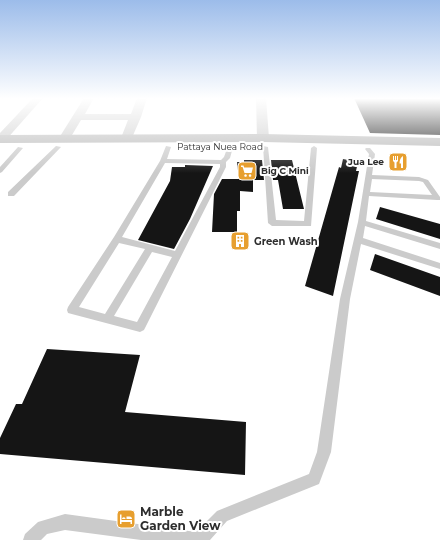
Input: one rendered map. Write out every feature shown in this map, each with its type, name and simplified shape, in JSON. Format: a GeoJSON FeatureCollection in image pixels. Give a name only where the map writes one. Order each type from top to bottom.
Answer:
{"type":"FeatureCollection","features":[{"type":"Feature","properties":{"kind":"main road","name":"Pattaya Nuea Road"},"geometry":{"type":"LineString","coordinates":[[0,142],[20,148],[127,138],[264,143],[440,142]]}},
{"type":"Feature","properties":{"kind":"main road","name":"Pattaya Nuea Road"},"geometry":{"type":"LineString","coordinates":[[0,142],[168,147],[230,147],[264,143],[314,148],[440,150]]}},
{"type":"Feature","properties":{"kind":"street"},"geometry":{"type":"LineString","coordinates":[[0,142],[16,123]]}},
{"type":"Feature","properties":{"kind":"street"},"geometry":{"type":"LineString","coordinates":[[62,143],[73,123]]}},
{"type":"Feature","properties":{"kind":"street"},"geometry":{"type":"LineString","coordinates":[[127,138],[133,123]]}},
{"type":"Feature","properties":{"kind":"street"},"geometry":{"type":"LineString","coordinates":[[263,123],[264,143]]}},
{"type":"Feature","properties":{"kind":"lane"},"geometry":{"type":"LineString","coordinates":[[11,194],[62,143]]}},
{"type":"Feature","properties":{"kind":"lane"},"geometry":{"type":"LineString","coordinates":[[264,143],[272,223],[308,224],[314,148]]}},
{"type":"Feature","properties":{"kind":"lane"},"geometry":{"type":"LineString","coordinates":[[168,147],[164,161],[72,310],[140,327],[223,167],[223,162],[227,158],[230,147]]}},
{"type":"Feature","properties":{"kind":"lane"},"geometry":{"type":"LineString","coordinates":[[0,171],[20,148]]}},
{"type":"Feature","properties":{"kind":"lane"},"geometry":{"type":"LineString","coordinates":[[31,540],[43,527],[65,522],[198,540],[222,516],[314,479],[324,452],[345,299],[362,222],[372,154],[368,149]]}},
{"type":"Feature","properties":{"kind":"lane"},"geometry":{"type":"LineString","coordinates":[[164,161],[223,162]]}},
{"type":"Feature","properties":{"kind":"lane"},"geometry":{"type":"LineString","coordinates":[[368,177],[419,179],[426,181],[438,198]]}},
{"type":"Feature","properties":{"kind":"lane"},"geometry":{"type":"LineString","coordinates":[[366,194],[438,198]]}},
{"type":"Feature","properties":{"kind":"lane"},"geometry":{"type":"LineString","coordinates":[[362,222],[440,246]]}},
{"type":"Feature","properties":{"kind":"lane"},"geometry":{"type":"LineString","coordinates":[[117,239],[177,255]]}},
{"type":"Feature","properties":{"kind":"lane"},"geometry":{"type":"LineString","coordinates":[[358,240],[440,266]]}},
{"type":"Feature","properties":{"kind":"lane"},"geometry":{"type":"LineString","coordinates":[[107,319],[150,248]]}},
{"type":"Feature","properties":{"kind":"building"},"geometry":{"type":"Polygon","coordinates":[[[366,123],[440,123],[440,135],[370,133],[366,123]]]}},
{"type":"Feature","properties":{"kind":"building"},"geometry":{"type":"Polygon","coordinates":[[[343,159],[358,162],[356,171],[359,171],[333,296],[305,286],[339,167],[341,168],[343,159]]]}},
{"type":"Feature","properties":{"kind":"building"},"geometry":{"type":"Polygon","coordinates":[[[244,160],[262,160],[264,180],[253,180],[253,192],[240,191],[240,211],[237,211],[237,232],[212,232],[214,194],[222,179],[239,179],[237,162],[244,162],[244,160]]]}},
{"type":"Feature","properties":{"kind":"building"},"geometry":{"type":"Polygon","coordinates":[[[271,160],[292,160],[304,209],[283,209],[278,180],[273,180],[271,160]]]}},
{"type":"Feature","properties":{"kind":"building"},"geometry":{"type":"Polygon","coordinates":[[[185,165],[213,166],[190,219],[174,249],[138,240],[170,181],[172,167],[185,167],[185,165]]]}},
{"type":"Feature","properties":{"kind":"building"},"geometry":{"type":"Polygon","coordinates":[[[380,207],[440,224],[440,239],[376,219],[380,207]]]}},
{"type":"Feature","properties":{"kind":"building"},"geometry":{"type":"Polygon","coordinates":[[[375,254],[440,277],[440,296],[370,270],[375,254]]]}},
{"type":"Feature","properties":{"kind":"building"},"geometry":{"type":"Polygon","coordinates":[[[47,349],[140,355],[125,412],[246,422],[245,475],[0,454],[0,438],[16,404],[22,404],[47,349]]]}},
{"type":"Feature","properties":{"kind":"place","name":"Jua Lee"},"geometry":{"type":"Point","coordinates":[398,162]}},
{"type":"Feature","properties":{"kind":"place","name":"Big C Mini"},"geometry":{"type":"Point","coordinates":[247,171]}},
{"type":"Feature","properties":{"kind":"place","name":"Green Wash"},"geometry":{"type":"Point","coordinates":[240,241]}},
{"type":"Feature","properties":{"kind":"place","name":"Marble Garden View"},"geometry":{"type":"Point","coordinates":[126,519]}}]}
